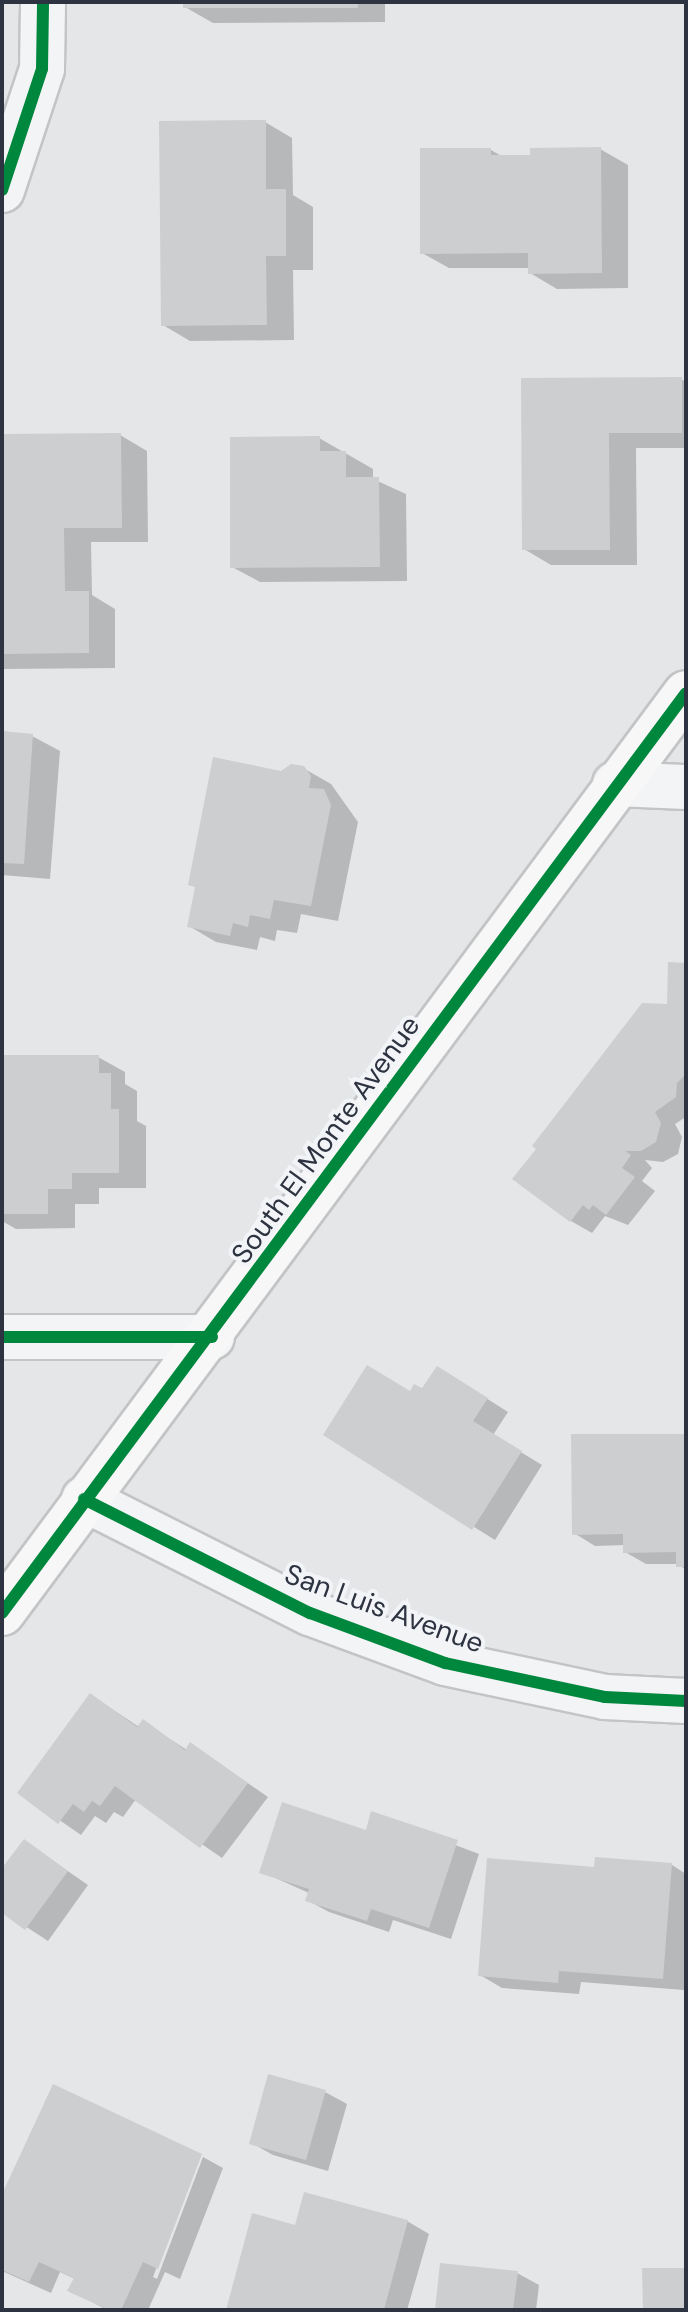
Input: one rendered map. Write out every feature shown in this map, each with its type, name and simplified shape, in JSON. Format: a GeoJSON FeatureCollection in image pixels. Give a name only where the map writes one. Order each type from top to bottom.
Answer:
{"type":"FeatureCollection","features":[{"type":"Feature","properties":{"kind":"main road","name":"South El Monte Avenue"},"geometry":{"type":"LineString","coordinates":[[2,1613],[84,1499],[212,1337],[615,784],[686,693]]}},
{"type":"Feature","properties":{"kind":"street"},"geometry":{"type":"LineString","coordinates":[[2,190],[42,69],[43,2]]}},
{"type":"Feature","properties":{"kind":"street"},"geometry":{"type":"LineString","coordinates":[[615,784],[686,787]]}},
{"type":"Feature","properties":{"kind":"street"},"geometry":{"type":"LineString","coordinates":[[2,1337],[212,1337]]}},
{"type":"Feature","properties":{"kind":"street","name":"San Luis Avenue"},"geometry":{"type":"LineString","coordinates":[[84,1499],[310,1613],[445,1663],[605,1697],[686,1701]]}},
{"type":"Feature","properties":{"kind":"building"},"geometry":{"type":"Polygon","coordinates":[[[183,2],[358,2],[358,8],[183,8],[183,2]]]}},
{"type":"Feature","properties":{"kind":"building"},"geometry":{"type":"Polygon","coordinates":[[[266,120],[266,189],[286,189],[286,256],[266,256],[267,325],[161,326],[159,121],[266,120]]]}},
{"type":"Feature","properties":{"kind":"building"},"geometry":{"type":"Polygon","coordinates":[[[601,147],[602,273],[528,274],[528,253],[420,254],[420,148],[491,148],[491,155],[530,155],[530,148],[601,147]]]}},
{"type":"Feature","properties":{"kind":"building"},"geometry":{"type":"Polygon","coordinates":[[[682,377],[682,433],[609,433],[610,550],[522,550],[521,378],[682,377]]]}},
{"type":"Feature","properties":{"kind":"building"},"geometry":{"type":"Polygon","coordinates":[[[121,433],[122,528],[64,528],[65,591],[89,591],[89,653],[2,654],[4,434],[121,433]]]}},
{"type":"Feature","properties":{"kind":"building"},"geometry":{"type":"Polygon","coordinates":[[[320,436],[320,451],[346,451],[346,477],[379,477],[380,567],[230,568],[230,437],[320,436]]]}},
{"type":"Feature","properties":{"kind":"building"},"geometry":{"type":"Polygon","coordinates":[[[2,731],[33,734],[24,864],[2,863],[2,731]]]}},
{"type":"Feature","properties":{"kind":"building"},"geometry":{"type":"Polygon","coordinates":[[[213,757],[281,771],[291,764],[304,766],[311,776],[309,788],[324,789],[331,805],[311,906],[274,900],[270,919],[250,915],[248,927],[233,923],[230,936],[187,927],[195,887],[188,885],[213,757]]]}},
{"type":"Feature","properties":{"kind":"building"},"geometry":{"type":"Polygon","coordinates":[[[668,962],[686,963],[686,1074],[677,1083],[676,1097],[655,1112],[661,1123],[656,1142],[641,1151],[625,1151],[631,1155],[622,1168],[635,1177],[606,1215],[593,1205],[589,1210],[583,1205],[570,1222],[512,1179],[536,1149],[532,1146],[642,1003],[667,1004],[668,962]]]}},
{"type":"Feature","properties":{"kind":"building"},"geometry":{"type":"Polygon","coordinates":[[[2,1055],[99,1055],[99,1073],[111,1073],[111,1109],[119,1109],[119,1173],[72,1173],[72,1189],[48,1189],[48,1214],[2,1214],[2,1055]]]}},
{"type":"Feature","properties":{"kind":"building"},"geometry":{"type":"Polygon","coordinates":[[[367,1365],[410,1391],[414,1384],[422,1388],[437,1366],[488,1398],[473,1421],[522,1451],[472,1530],[323,1435],[367,1365]]]}},
{"type":"Feature","properties":{"kind":"building"},"geometry":{"type":"Polygon","coordinates":[[[571,1434],[686,1434],[686,1567],[676,1567],[676,1552],[623,1553],[623,1534],[572,1535],[571,1434]]]}},
{"type":"Feature","properties":{"kind":"building"},"geometry":{"type":"Polygon","coordinates":[[[90,1693],[137,1727],[143,1719],[185,1750],[190,1742],[248,1783],[200,1848],[115,1786],[100,1806],[92,1801],[84,1812],[73,1804],[58,1824],[17,1793],[90,1693]]]}},
{"type":"Feature","properties":{"kind":"building"},"geometry":{"type":"Polygon","coordinates":[[[282,1802],[366,1830],[371,1811],[458,1840],[429,1928],[371,1909],[367,1921],[305,1901],[309,1889],[259,1873],[282,1802]]]}},
{"type":"Feature","properties":{"kind":"building"},"geometry":{"type":"Polygon","coordinates":[[[24,1839],[68,1871],[25,1930],[2,1913],[2,1868],[24,1839]]]}},
{"type":"Feature","properties":{"kind":"building"},"geometry":{"type":"Polygon","coordinates":[[[595,1857],[672,1863],[663,1979],[559,1971],[558,1983],[478,1976],[487,1858],[594,1867],[595,1857]]]}},
{"type":"Feature","properties":{"kind":"building"},"geometry":{"type":"Polygon","coordinates":[[[268,2074],[326,2090],[306,2160],[249,2144],[268,2074]]]}},
{"type":"Feature","properties":{"kind":"building"},"geometry":{"type":"Polygon","coordinates":[[[53,2084],[202,2154],[158,2269],[143,2262],[121,2310],[109,2310],[67,2291],[74,2278],[39,2262],[29,2282],[2,2270],[2,2194],[53,2084]]]}},
{"type":"Feature","properties":{"kind":"building"},"geometry":{"type":"Polygon","coordinates":[[[304,2192],[408,2220],[384,2310],[226,2310],[252,2213],[295,2225],[304,2192]]]}},
{"type":"Feature","properties":{"kind":"building"},"geometry":{"type":"Polygon","coordinates":[[[440,2263],[518,2271],[513,2310],[435,2310],[440,2263]]]}},
{"type":"Feature","properties":{"kind":"building"},"geometry":{"type":"Polygon","coordinates":[[[642,2268],[686,2268],[686,2310],[643,2310],[642,2268]]]}},
{"type":"Feature","properties":{"kind":"cycle path"},"geometry":{"type":"LineString","coordinates":[[2,190],[42,69],[43,2]]}},
{"type":"Feature","properties":{"kind":"cycle path"},"geometry":{"type":"LineString","coordinates":[[2,1613],[686,693]]}},
{"type":"Feature","properties":{"kind":"cycle path"},"geometry":{"type":"LineString","coordinates":[[2,1337],[212,1337]]}},
{"type":"Feature","properties":{"kind":"cycle path"},"geometry":{"type":"LineString","coordinates":[[84,1499],[310,1613],[445,1663],[605,1697],[686,1701]]}}]}
